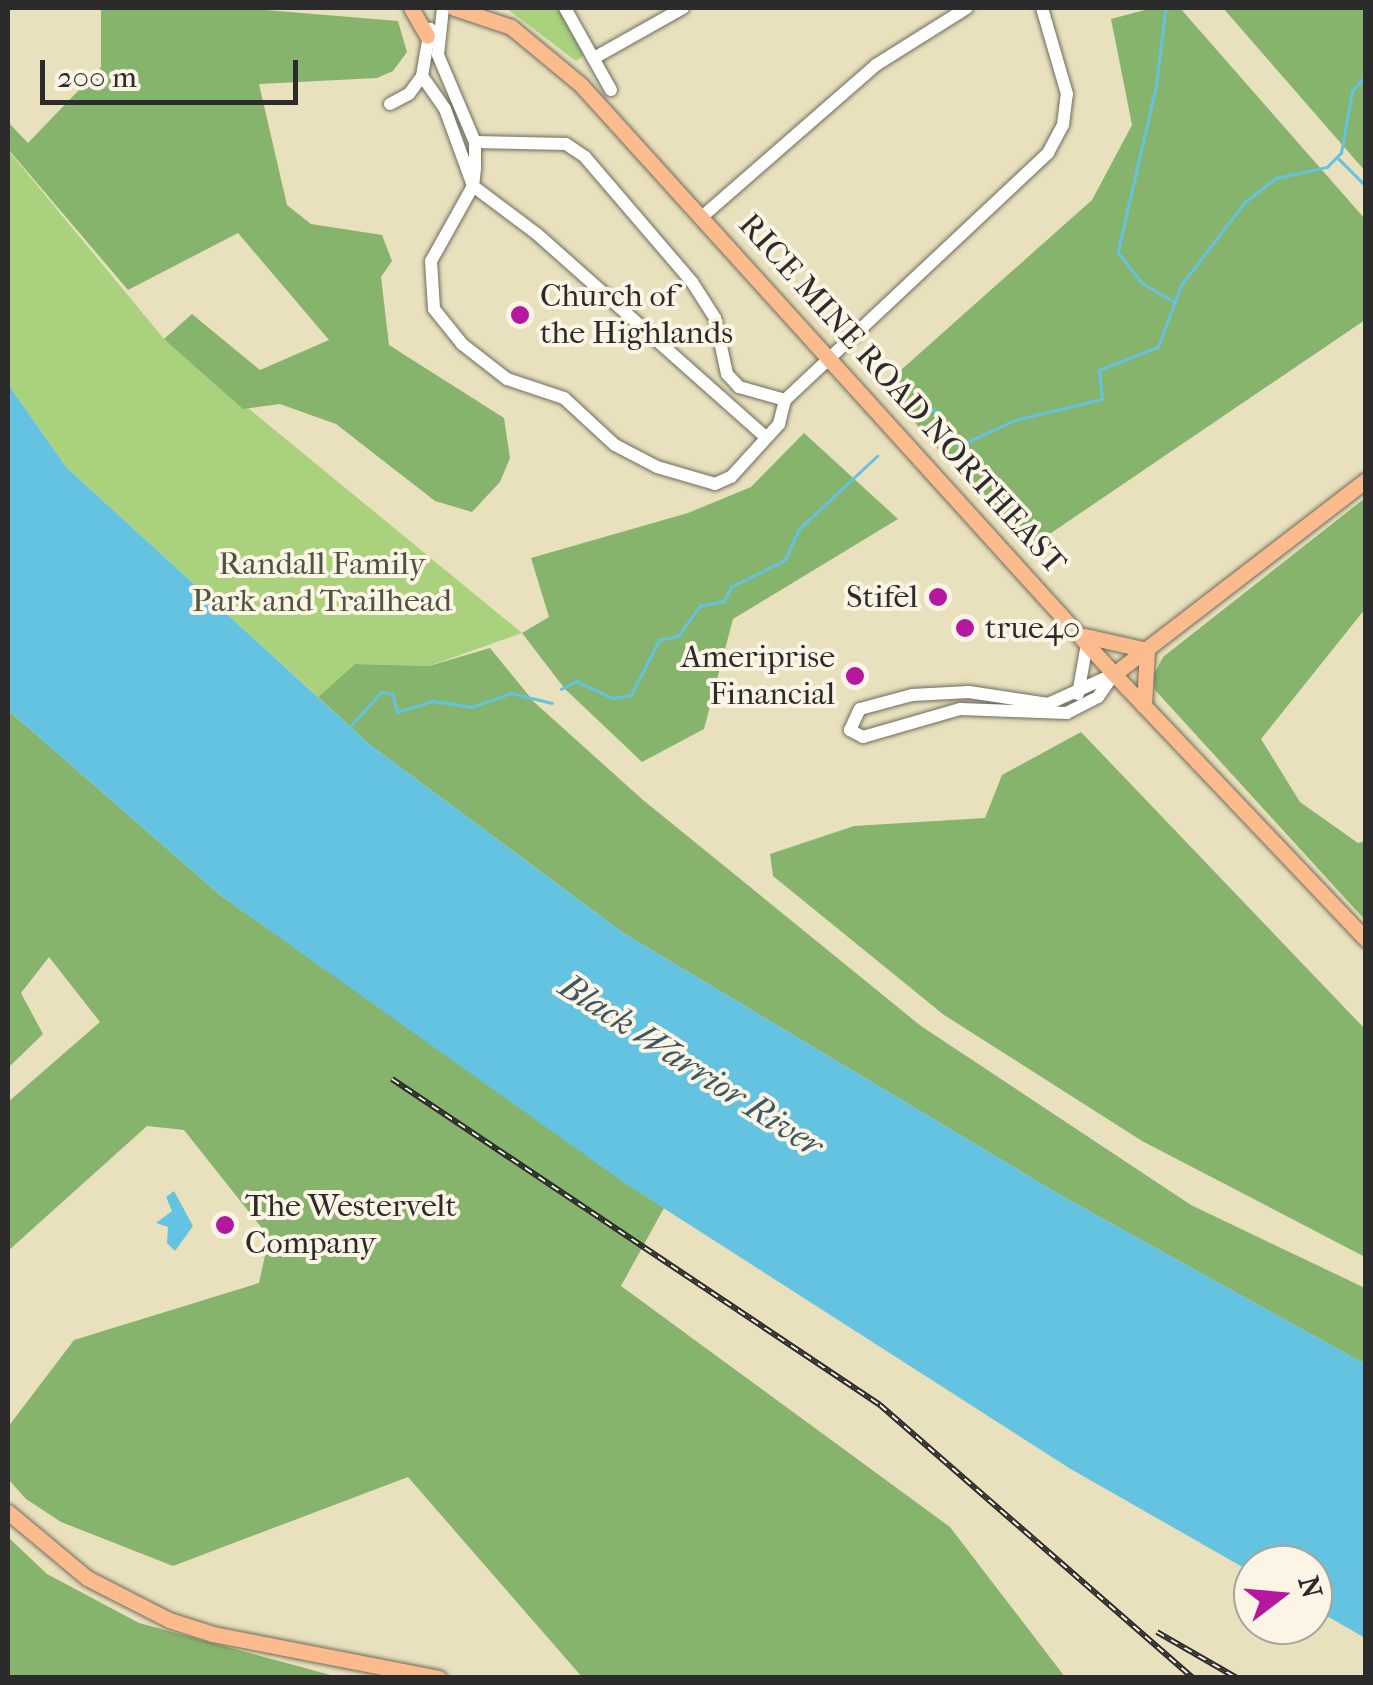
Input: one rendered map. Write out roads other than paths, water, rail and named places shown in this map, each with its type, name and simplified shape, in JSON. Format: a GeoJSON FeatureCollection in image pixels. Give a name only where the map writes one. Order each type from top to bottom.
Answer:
{"type":"FeatureCollection","features":[{"type":"Feature","properties":{"kind":"main road"},"geometry":{"type":"LineString","coordinates":[[411,8],[426,36]]}},
{"type":"Feature","properties":{"kind":"main road","name":"RICE MINE ROAD NORTHEAST"},"geometry":{"type":"LineString","coordinates":[[454,8],[511,27],[581,85],[832,355],[1114,674],[1366,940]]}},
{"type":"Feature","properties":{"kind":"main road"},"geometry":{"type":"LineString","coordinates":[[495,8],[511,27]]}},
{"type":"Feature","properties":{"kind":"main road"},"geometry":{"type":"LineString","coordinates":[[1114,674],[1366,480]]}},
{"type":"Feature","properties":{"kind":"main road"},"geometry":{"type":"LineString","coordinates":[[1083,639],[1147,650]]}},
{"type":"Feature","properties":{"kind":"main road"},"geometry":{"type":"LineString","coordinates":[[1144,706],[1147,650]]}},
{"type":"Feature","properties":{"kind":"main road"},"geometry":{"type":"LineString","coordinates":[[8,1512],[74,1569],[154,1614],[213,1634],[439,1678]]}},
{"type":"Feature","properties":{"kind":"street"},"geometry":{"type":"LineString","coordinates":[[443,8],[426,36],[422,76],[445,109],[472,186],[537,234],[766,438]]}},
{"type":"Feature","properties":{"kind":"street"},"geometry":{"type":"LineString","coordinates":[[443,8],[438,54],[475,142],[472,186],[431,261],[430,292],[446,327],[486,366],[527,389],[564,398],[637,457],[702,481],[730,476],[779,424],[785,400],[1054,144],[1068,94],[1042,8]]}},
{"type":"Feature","properties":{"kind":"street"},"geometry":{"type":"LineString","coordinates":[[565,8],[612,90]]}},
{"type":"Feature","properties":{"kind":"street"},"geometry":{"type":"LineString","coordinates":[[594,58],[683,8]]}},
{"type":"Feature","properties":{"kind":"street"},"geometry":{"type":"LineString","coordinates":[[704,215],[876,65],[967,8]]}},
{"type":"Feature","properties":{"kind":"street"},"geometry":{"type":"LineString","coordinates":[[390,104],[422,76]]}},
{"type":"Feature","properties":{"kind":"street"},"geometry":{"type":"LineString","coordinates":[[475,142],[566,144],[585,157],[696,288],[715,318],[727,374],[740,387],[785,400]]}},
{"type":"Feature","properties":{"kind":"street"},"geometry":{"type":"LineString","coordinates":[[1076,697],[1085,682],[1083,639]]}},
{"type":"Feature","properties":{"kind":"street"},"geometry":{"type":"LineString","coordinates":[[1114,674],[1083,708],[1049,717],[960,709],[863,737],[849,724],[860,710],[937,692],[1048,704],[1076,697],[1114,674]]}},
{"type":"Feature","properties":{"kind":"water","name":"Black Warrior River"},"geometry":{"type":"Polygon","coordinates":[[[8,384],[66,467],[369,744],[625,934],[1062,1196],[1365,1364],[1365,1638],[1333,1620],[1333,1545],[1233,1545],[1233,1562],[1069,1468],[626,1184],[220,895],[8,710],[8,384]]]}},
{"type":"Feature","properties":{"kind":"water"},"geometry":{"type":"Polygon","coordinates":[[[174,1191],[193,1226],[175,1251],[167,1243],[168,1227],[156,1223],[172,1211],[166,1197],[174,1191]]]}},
{"type":"Feature","properties":{"kind":"waterway"},"geometry":{"type":"LineString","coordinates":[[1166,8],[1156,88],[1118,252],[1142,283],[1175,302]]}},
{"type":"Feature","properties":{"kind":"waterway"},"geometry":{"type":"LineString","coordinates":[[916,420],[934,409],[959,446],[1015,420],[1102,399],[1099,370],[1158,347],[1181,285],[1245,202],[1276,178],[1327,167],[1341,153],[1352,91],[1366,75]]}},
{"type":"Feature","properties":{"kind":"waterway"},"geometry":{"type":"LineString","coordinates":[[1339,159],[1366,186]]}},
{"type":"Feature","properties":{"kind":"waterway"},"geometry":{"type":"LineString","coordinates":[[561,689],[576,681],[612,698],[631,695],[659,640],[678,636],[700,606],[724,601],[731,587],[785,560],[799,529],[877,456]]}},
{"type":"Feature","properties":{"kind":"waterway"},"geometry":{"type":"LineString","coordinates":[[349,728],[381,692],[393,694],[397,712],[434,701],[472,707],[511,693],[552,703]]}},
{"type":"Feature","properties":{"kind":"railway"},"geometry":{"type":"LineString","coordinates":[[392,1079],[880,1405],[1193,1678]]}},
{"type":"Feature","properties":{"kind":"railway"},"geometry":{"type":"LineString","coordinates":[[1157,1632],[1237,1678]]}},
{"type":"Feature","properties":{"kind":"place","name":"Church of the Highlands"},"geometry":{"type":"Point","coordinates":[520,315]}},
{"type":"Feature","properties":{"kind":"place","name":"Stifel"},"geometry":{"type":"Point","coordinates":[938,597]}},
{"type":"Feature","properties":{"kind":"place","name":"true40"},"geometry":{"type":"Point","coordinates":[965,628]}},
{"type":"Feature","properties":{"kind":"place","name":"Ameriprise Financial"},"geometry":{"type":"Point","coordinates":[855,676]}},
{"type":"Feature","properties":{"kind":"place","name":"The Westervelt Company"},"geometry":{"type":"Point","coordinates":[225,1225]}},
{"type":"Feature","properties":{"kind":"park label","name":"Randall Family Park and Trailhead"},"geometry":{"type":"Point","coordinates":[322,584]}}]}
